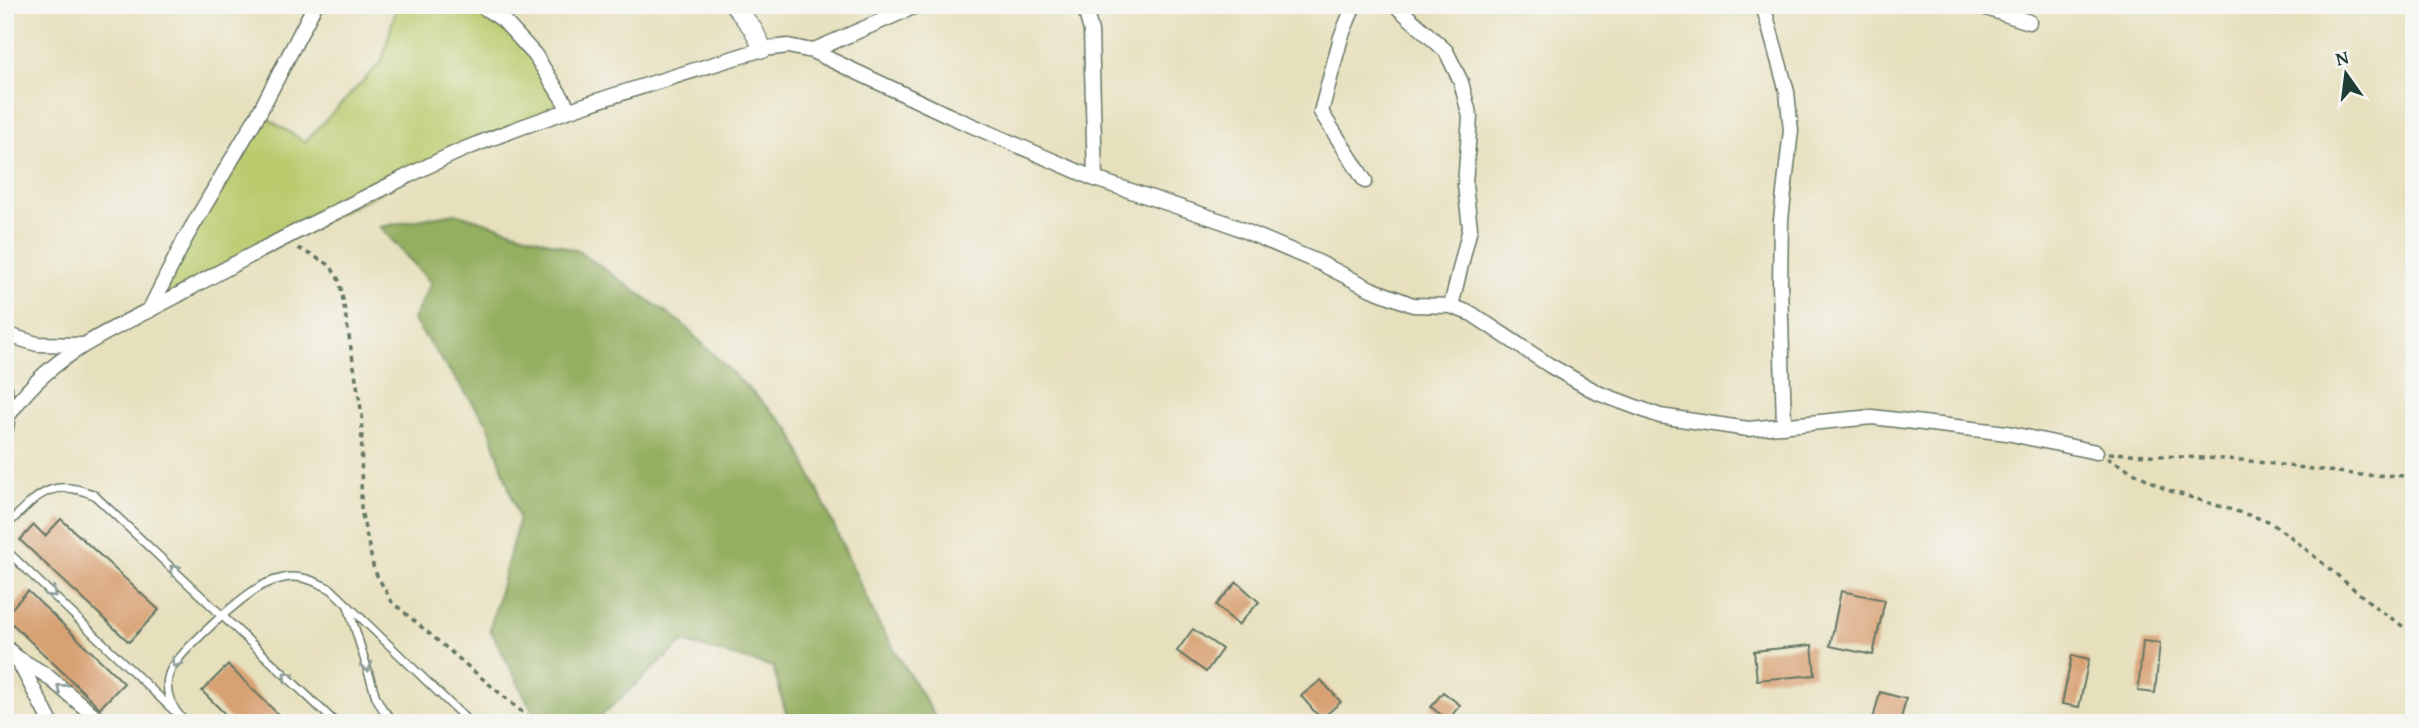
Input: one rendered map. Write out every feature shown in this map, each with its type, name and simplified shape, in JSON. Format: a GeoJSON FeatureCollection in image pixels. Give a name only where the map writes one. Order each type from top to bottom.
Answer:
{"type":"FeatureCollection","features":[{"type":"Feature","properties":{"kind":"street"},"geometry":{"type":"LineString","coordinates":[[149,311],[185,239],[259,113],[315,5]]}},
{"type":"Feature","properties":{"kind":"street"},"geometry":{"type":"LineString","coordinates":[[480,5],[503,20],[535,55],[569,109]]}},
{"type":"Feature","properties":{"kind":"street"},"geometry":{"type":"LineString","coordinates":[[734,5],[754,29],[763,49]]}},
{"type":"Feature","properties":{"kind":"street"},"geometry":{"type":"LineString","coordinates":[[812,51],[918,5]]}},
{"type":"Feature","properties":{"kind":"street"},"geometry":{"type":"LineString","coordinates":[[1084,5],[1091,31],[1095,179]]}},
{"type":"Feature","properties":{"kind":"street"},"geometry":{"type":"LineString","coordinates":[[1354,5],[1341,37],[1321,112],[1365,181]]}},
{"type":"Feature","properties":{"kind":"street"},"geometry":{"type":"LineString","coordinates":[[1395,5],[1446,51],[1461,82],[1470,117],[1465,185],[1470,228],[1451,306]]}},
{"type":"Feature","properties":{"kind":"street"},"geometry":{"type":"LineString","coordinates":[[1763,5],[1787,92],[1791,130],[1781,220],[1784,426]]}},
{"type":"Feature","properties":{"kind":"street"},"geometry":{"type":"LineString","coordinates":[[1978,5],[2029,22]]}},
{"type":"Feature","properties":{"kind":"street"},"geometry":{"type":"LineString","coordinates":[[8,416],[36,380],[82,345],[260,249],[464,149],[569,109],[763,49],[788,46],[812,51],[950,116],[1095,179],[1224,222],[1320,263],[1371,289],[1413,305],[1451,306],[1472,314],[1549,365],[1598,393],[1660,416],[1748,429],[1872,417],[2007,433],[2096,452]]}},
{"type":"Feature","properties":{"kind":"street"},"geometry":{"type":"LineString","coordinates":[[5,334],[37,344],[82,345]]}},
{"type":"Feature","properties":{"kind":"street"},"geometry":{"type":"LineString","coordinates":[[5,388],[8,416],[5,433]]}},
{"type":"Feature","properties":{"kind":"street"},"geometry":{"type":"LineString","coordinates":[[11,651],[51,723]]}},
{"type":"Feature","properties":{"kind":"street"},"geometry":{"type":"LineString","coordinates":[[11,651],[46,675],[103,723]]}},
{"type":"Feature","properties":{"kind":"lane"},"geometry":{"type":"LineString","coordinates":[[5,530],[38,495],[55,488],[75,486],[94,495],[336,723]]}},
{"type":"Feature","properties":{"kind":"lane"},"geometry":{"type":"LineString","coordinates":[[5,544],[8,552],[186,723]]}},
{"type":"Feature","properties":{"kind":"lane"},"geometry":{"type":"LineString","coordinates":[[176,713],[168,694],[169,674],[179,656],[262,585],[286,577],[309,578],[331,589],[470,723]]}},
{"type":"Feature","properties":{"kind":"lane"},"geometry":{"type":"LineString","coordinates":[[348,606],[376,697],[383,710],[396,723]]}},
{"type":"Feature","properties":{"kind":"path"},"geometry":{"type":"LineString","coordinates":[[293,247],[302,248],[330,265],[341,282],[362,415],[361,510],[374,570],[392,602],[536,723]]}},
{"type":"Feature","properties":{"kind":"path"},"geometry":{"type":"LineString","coordinates":[[2096,452],[2241,460],[2361,475],[2414,476]]}},
{"type":"Feature","properties":{"kind":"path"},"geometry":{"type":"LineString","coordinates":[[2096,452],[2167,489],[2268,521],[2378,609],[2414,634]]}},
{"type":"Feature","properties":{"kind":"green space"},"geometry":{"type":"Polygon","coordinates":[[[397,5],[480,5],[503,20],[569,109],[464,149],[149,311],[259,113],[305,142],[382,61],[397,5]]]}},
{"type":"Feature","properties":{"kind":"green space"},"geometry":{"type":"Polygon","coordinates":[[[455,213],[578,251],[680,322],[790,429],[877,621],[939,723],[789,723],[773,667],[683,642],[593,723],[539,723],[490,629],[519,519],[488,424],[413,320],[431,283],[380,227],[455,213]]]}},
{"type":"Feature","properties":{"kind":"building"},"geometry":{"type":"Polygon","coordinates":[[[61,519],[159,610],[129,642],[20,540],[34,525],[45,536],[61,519]]]}},
{"type":"Feature","properties":{"kind":"building"},"geometry":{"type":"Polygon","coordinates":[[[1237,582],[1259,602],[1238,625],[1216,605],[1237,582]]]}},
{"type":"Feature","properties":{"kind":"building"},"geometry":{"type":"Polygon","coordinates":[[[28,591],[124,683],[100,708],[5,617],[28,591]]]}},
{"type":"Feature","properties":{"kind":"building"},"geometry":{"type":"Polygon","coordinates":[[[1841,591],[1885,600],[1873,655],[1830,646],[1841,591]]]}},
{"type":"Feature","properties":{"kind":"building"},"geometry":{"type":"Polygon","coordinates":[[[1193,629],[1222,649],[1206,672],[1177,651],[1193,629]]]}},
{"type":"Feature","properties":{"kind":"building"},"geometry":{"type":"Polygon","coordinates":[[[2143,641],[2160,643],[2155,693],[2138,691],[2143,641]]]}},
{"type":"Feature","properties":{"kind":"building"},"geometry":{"type":"Polygon","coordinates":[[[1812,645],[1815,675],[1757,680],[1754,651],[1812,645]]]}},
{"type":"Feature","properties":{"kind":"building"},"geometry":{"type":"Polygon","coordinates":[[[2072,655],[2089,659],[2079,707],[2062,704],[2072,655]]]}},
{"type":"Feature","properties":{"kind":"building"},"geometry":{"type":"Polygon","coordinates":[[[228,665],[287,723],[234,723],[202,691],[228,665]]]}},
{"type":"Feature","properties":{"kind":"building"},"geometry":{"type":"Polygon","coordinates":[[[1321,680],[1341,702],[1321,719],[1301,696],[1321,680]]]}},
{"type":"Feature","properties":{"kind":"building"},"geometry":{"type":"Polygon","coordinates":[[[1443,692],[1460,705],[1448,720],[1431,707],[1443,692]]]}},
{"type":"Feature","properties":{"kind":"building"},"geometry":{"type":"Polygon","coordinates":[[[1880,692],[1906,699],[1900,723],[1872,723],[1880,692]]]}}]}
